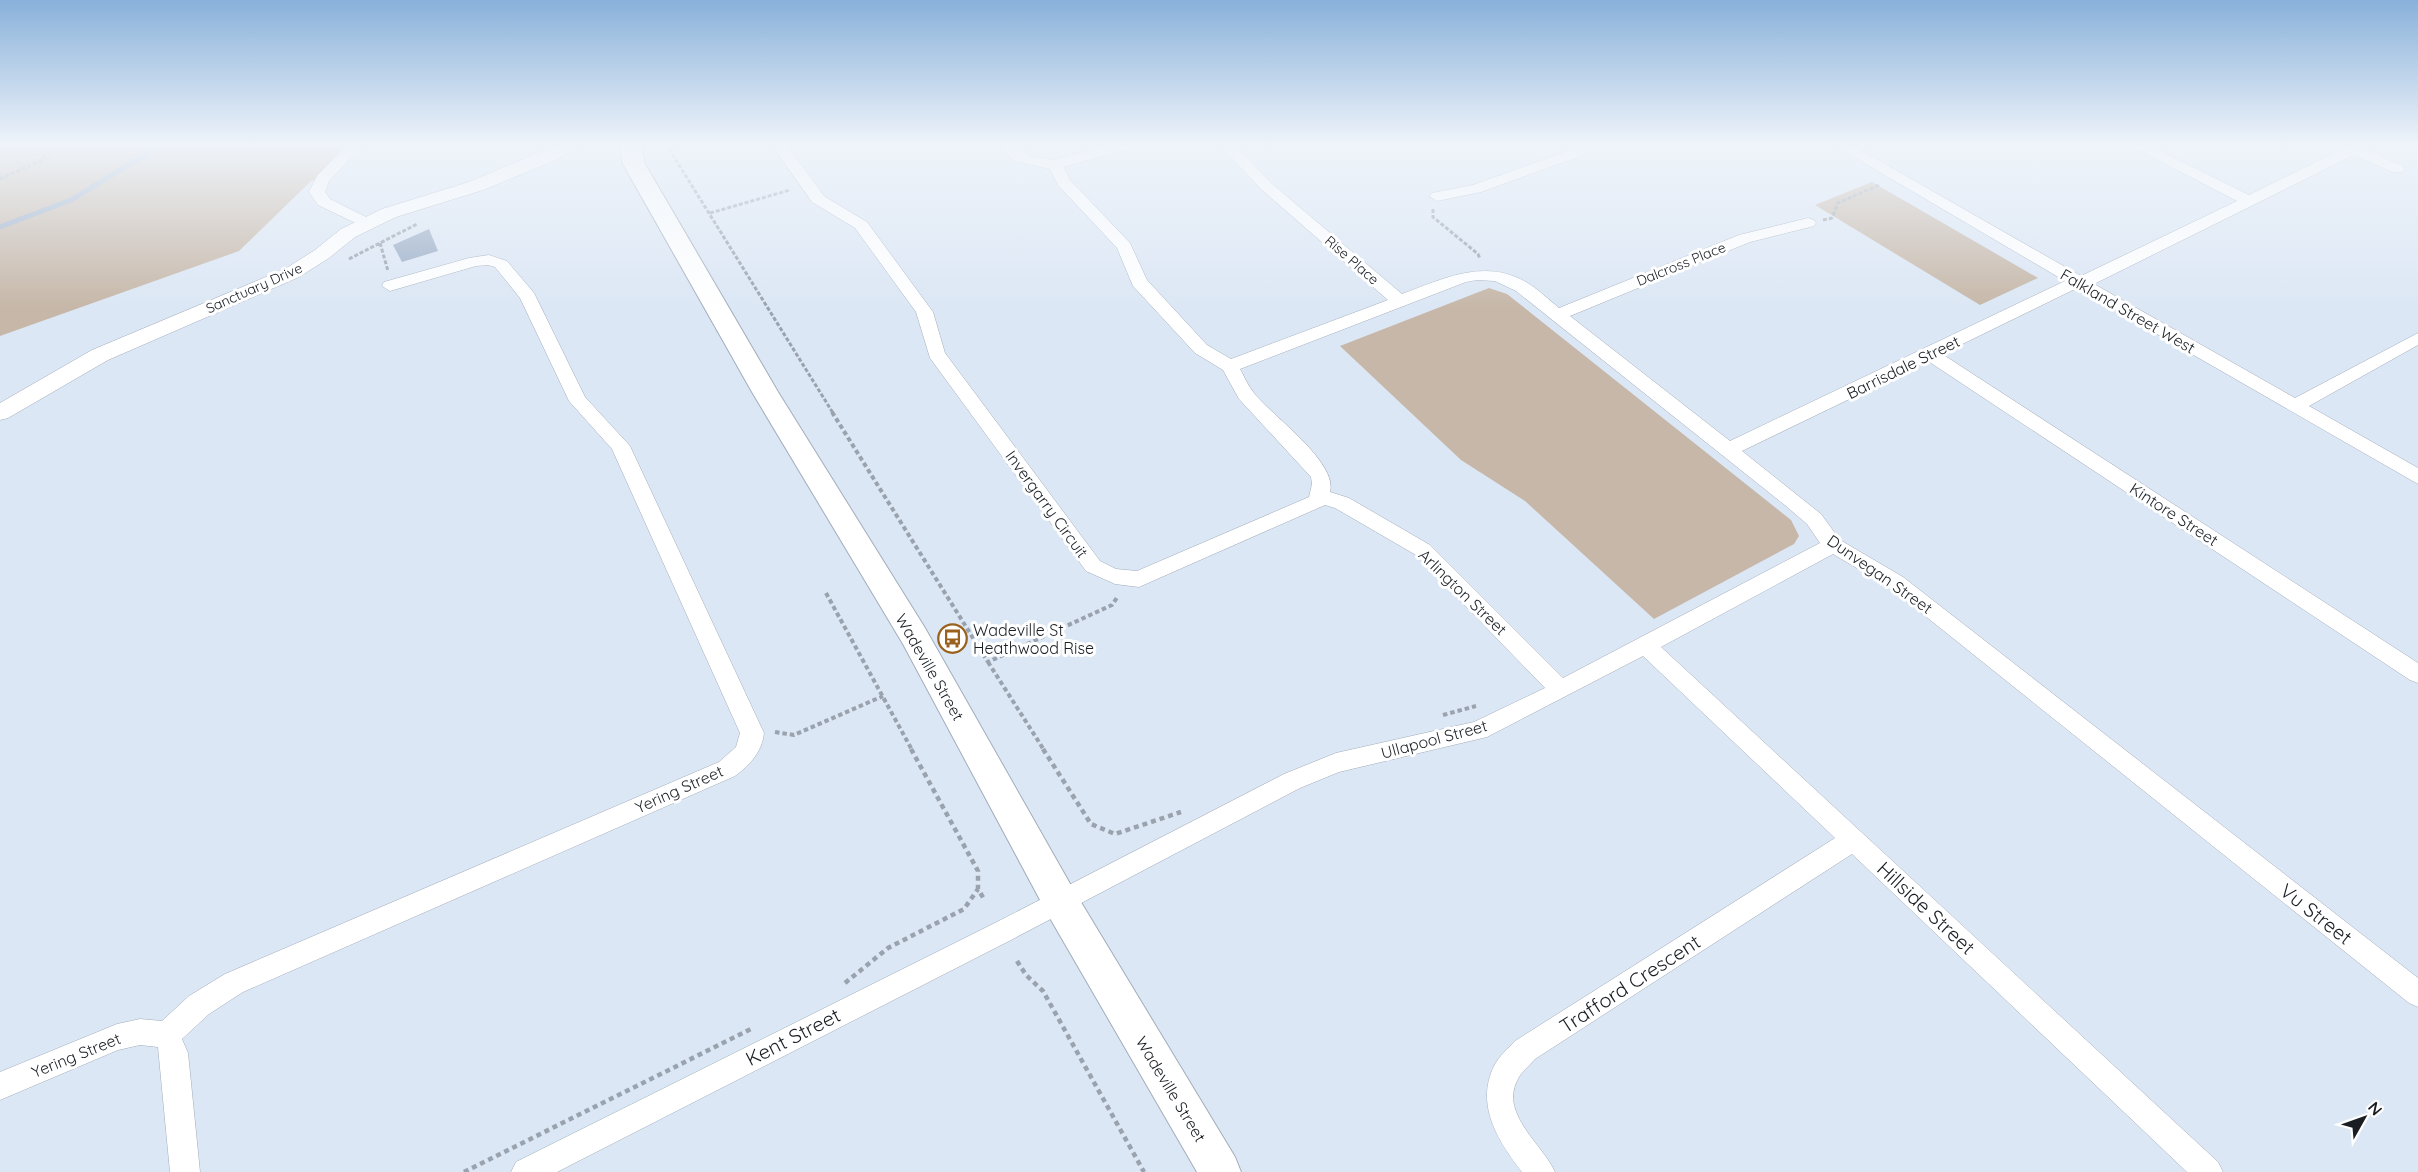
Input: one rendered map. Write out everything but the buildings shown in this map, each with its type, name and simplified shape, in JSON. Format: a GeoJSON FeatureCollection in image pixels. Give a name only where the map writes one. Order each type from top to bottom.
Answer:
{"type":"FeatureCollection","features":[{"type":"Feature","properties":{"kind":"main road","name":"Wadeville Street"},"geometry":{"type":"LineString","coordinates":[[657,199],[765,392],[914,636],[1060,902],[1220,1172]]}},
{"type":"Feature","properties":{"kind":"street"},"geometry":{"type":"LineString","coordinates":[[322,199],[366,223]]}},
{"type":"Feature","properties":{"kind":"street","name":"Sanctuary Drive"},"geometry":{"type":"LineString","coordinates":[[0,413],[100,355],[291,273],[366,223],[407,206],[432,199]]}},
{"type":"Feature","properties":{"kind":"street","name":"Invergarry Circuit"},"geometry":{"type":"LineString","coordinates":[[818,199],[861,225],[924,312],[936,354],[1093,566],[1105,573],[1129,579],[1150,576],[1305,508],[1317,501],[1320,496]]}},
{"type":"Feature","properties":{"kind":"street"},"geometry":{"type":"LineString","coordinates":[[1079,199],[1124,246],[1139,282],[1201,349],[1230,366],[1245,395],[1322,477],[1323,487],[1320,496]]}},
{"type":"Feature","properties":{"kind":"street","name":"Rise Place"},"geometry":{"type":"LineString","coordinates":[[1281,199],[1400,301]]}},
{"type":"Feature","properties":{"kind":"street","name":"Falkland Street West"},"geometry":{"type":"LineString","coordinates":[[1934,199],[2418,477]]}},
{"type":"Feature","properties":{"kind":"street"},"geometry":{"type":"LineString","coordinates":[[2245,199],[2250,201]]}},
{"type":"Feature","properties":{"kind":"street","name":"Barrisdale Street"},"geometry":{"type":"LineString","coordinates":[[1728,450],[2077,282],[2089,280],[2255,199]]}},
{"type":"Feature","properties":{"kind":"street","name":"Dalcross Place"},"geometry":{"type":"LineString","coordinates":[[1557,315],[1745,238],[1808,224]]}},
{"type":"Feature","properties":{"kind":"street"},"geometry":{"type":"LineString","coordinates":[[390,286],[475,261],[489,260],[501,264],[528,297],[578,401],[620,446],[752,733],[752,741]]}},
{"type":"Feature","properties":{"kind":"street"},"geometry":{"type":"LineString","coordinates":[[1230,366],[1476,274],[1483,268]]}},
{"type":"Feature","properties":{"kind":"street","name":"Dunvegan Street"},"geometry":{"type":"LineString","coordinates":[[1483,268],[1522,287],[1814,519],[1833,545],[1896,582],[2214,833]]}},
{"type":"Feature","properties":{"kind":"street"},"geometry":{"type":"LineString","coordinates":[[2294,406],[2418,338]]}},
{"type":"Feature","properties":{"kind":"street","name":"Kintore Street"},"geometry":{"type":"LineString","coordinates":[[1930,354],[2418,674]]}},
{"type":"Feature","properties":{"kind":"street","name":"Arlington Street"},"geometry":{"type":"LineString","coordinates":[[1320,496],[1342,503],[1423,550],[1561,690]]}},
{"type":"Feature","properties":{"kind":"street","name":"Ullapool Street"},"geometry":{"type":"LineString","coordinates":[[1060,902],[1292,781],[1336,763],[1479,730],[1561,690],[1833,545]]}},
{"type":"Feature","properties":{"kind":"street","name":"Hillside Street"},"geometry":{"type":"LineString","coordinates":[[1644,644],[2208,1172]]}},
{"type":"Feature","properties":{"kind":"street","name":"Yering Street"},"geometry":{"type":"LineString","coordinates":[[0,1086],[117,1037],[140,1032],[167,1035],[199,1005],[234,983],[727,769],[746,753],[752,741]]}},
{"type":"Feature","properties":{"kind":"street","name":"Vu Street"},"geometry":{"type":"LineString","coordinates":[[2214,833],[2418,994]]}},
{"type":"Feature","properties":{"kind":"street","name":"Trafford Crescent"},"geometry":{"type":"LineString","coordinates":[[1540,1172],[1506,1126],[1500,1093],[1504,1075],[1525,1050],[1853,840]]}},
{"type":"Feature","properties":{"kind":"street","name":"Kent Street"},"geometry":{"type":"LineString","coordinates":[[526,1172],[1060,902]]}},
{"type":"Feature","properties":{"kind":"street"},"geometry":{"type":"LineString","coordinates":[[167,1035],[174,1053],[185,1172]]}},
{"type":"Feature","properties":{"kind":"path"},"geometry":{"type":"LineString","coordinates":[[701,199],[784,336],[1090,824],[1115,834],[1185,810]]}},
{"type":"Feature","properties":{"kind":"path"},"geometry":{"type":"LineString","coordinates":[[710,213],[760,199]]}},
{"type":"Feature","properties":{"kind":"path"},"geometry":{"type":"LineString","coordinates":[[1436,199],[1433,217],[1478,254],[1483,268]]}},
{"type":"Feature","properties":{"kind":"path"},"geometry":{"type":"LineString","coordinates":[[1808,224],[1832,218],[1838,203],[1848,199]]}},
{"type":"Feature","properties":{"kind":"path"},"geometry":{"type":"LineString","coordinates":[[988,662],[1112,605],[1129,579]]}},
{"type":"Feature","properties":{"kind":"path"},"geometry":{"type":"LineString","coordinates":[[826,593],[978,871],[978,889],[984,899]]}},
{"type":"Feature","properties":{"kind":"path"},"geometry":{"type":"LineString","coordinates":[[752,741],[772,732],[794,735],[883,696]]}},
{"type":"Feature","properties":{"kind":"path"},"geometry":{"type":"LineString","coordinates":[[1432,718],[1478,705]]}},
{"type":"Feature","properties":{"kind":"path"},"geometry":{"type":"LineString","coordinates":[[839,988],[888,948],[964,909],[978,889]]}},
{"type":"Feature","properties":{"kind":"path"},"geometry":{"type":"LineString","coordinates":[[1017,961],[1026,975],[1043,991],[1144,1172]]}},
{"type":"Feature","properties":{"kind":"path"},"geometry":{"type":"LineString","coordinates":[[464,1172],[758,1026]]}},
{"type":"Feature","properties":{"kind":"shaded area"},"geometry":{"type":"Polygon","coordinates":[[[0,199],[293,199],[239,251],[0,336],[0,199]]]}},
{"type":"Feature","properties":{"kind":"shaded area"},"geometry":{"type":"Polygon","coordinates":[[[1831,199],[1901,199],[2038,278],[1980,305],[1815,205],[1831,199]]]}},
{"type":"Feature","properties":{"kind":"shaded area"},"geometry":{"type":"Polygon","coordinates":[[[1489,288],[1507,294],[1791,520],[1799,536],[1794,544],[1654,619],[1525,501],[1461,460],[1340,346],[1489,288]]]}},
{"type":"Feature","properties":{"kind":"water"},"geometry":{"type":"Polygon","coordinates":[[[429,229],[438,251],[402,262],[393,245],[429,229]]]}},
{"type":"Feature","properties":{"kind":"waterway"},"geometry":{"type":"LineString","coordinates":[[0,227],[73,199]]}},
{"type":"Feature","properties":{"kind":"place","name":"Wadeville St Heathwood Rise"},"geometry":{"type":"Point","coordinates":[952,639]}}]}
